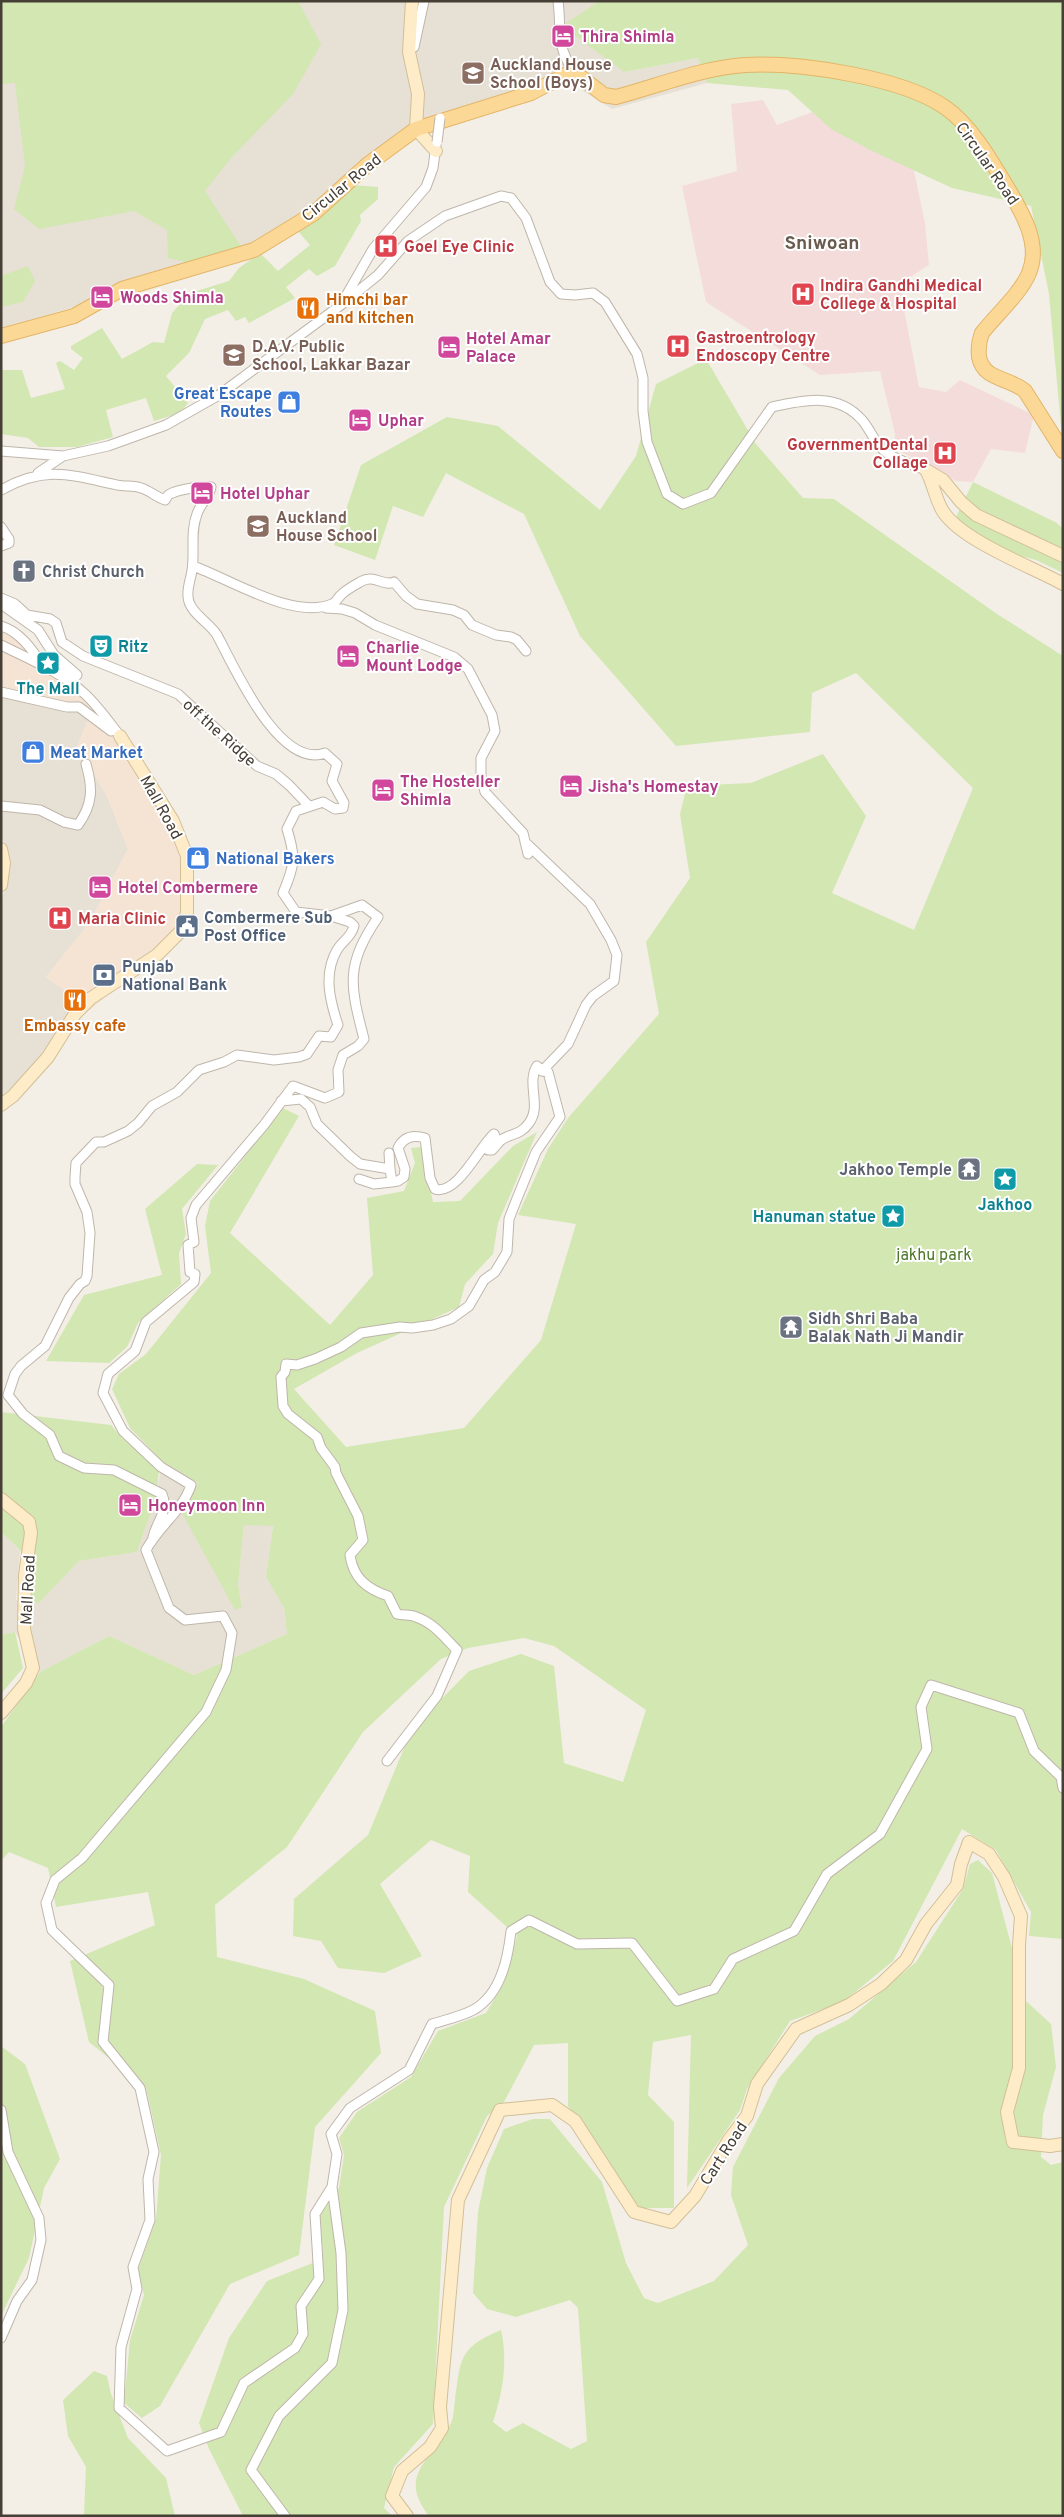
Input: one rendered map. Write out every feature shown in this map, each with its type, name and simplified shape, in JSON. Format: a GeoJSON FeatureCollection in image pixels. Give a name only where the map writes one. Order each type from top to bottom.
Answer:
{"type":"FeatureCollection","features":[{"type":"Feature","properties":{"kind":"main road"},"geometry":{"type":"LineString","coordinates":[[412,1],[408,40],[418,94],[416,129],[436,146]]}},
{"type":"Feature","properties":{"kind":"main road","name":"Circular Road"},"geometry":{"type":"LineString","coordinates":[[1,336],[74,316],[122,289],[254,250],[313,214],[367,165],[416,129],[531,93],[574,72],[604,95],[616,98],[710,70],[745,65],[836,72],[897,86],[946,108],[961,122],[994,166],[1023,214],[1032,242],[1029,274],[982,333],[978,342],[981,366],[990,375],[1016,385],[1025,391],[1063,451]]}},
{"type":"Feature","properties":{"kind":"main road"},"geometry":{"type":"LineString","coordinates":[[926,470],[943,480],[961,502],[976,515],[1063,556]]}},
{"type":"Feature","properties":{"kind":"main road"},"geometry":{"type":"LineString","coordinates":[[926,470],[932,480],[937,500],[951,520],[991,548],[1063,584]]}},
{"type":"Feature","properties":{"kind":"main road","name":"Mall Road"},"geometry":{"type":"LineString","coordinates":[[1,1105],[13,1096],[48,1057],[80,1009],[101,992],[157,955],[183,929],[187,912],[187,856],[173,821],[120,736]]}},
{"type":"Feature","properties":{"kind":"main road"},"geometry":{"type":"LineString","coordinates":[[1,849],[4,863],[1,885]]}},
{"type":"Feature","properties":{"kind":"main road","name":"Mall Road"},"geometry":{"type":"LineString","coordinates":[[1,1499],[29,1522],[25,1574],[24,1629],[33,1668],[26,1683],[1,1712]]}},
{"type":"Feature","properties":{"kind":"main road","name":"Cart Road"},"geometry":{"type":"LineString","coordinates":[[407,2516],[392,2496],[395,2488],[402,2471],[430,2447],[442,2428],[440,2407],[458,2200],[500,2110],[552,2106],[575,2121],[634,2212],[671,2222],[695,2196],[728,2141],[747,2116],[757,2084],[796,2029],[849,2005],[881,1984],[906,1960],[926,1924],[957,1885],[969,1842],[988,1854],[1004,1877],[1021,1916],[1019,1945],[1019,2068],[1007,2112],[1013,2142],[1050,2146],[1063,2144]]}},
{"type":"Feature","properties":{"kind":"street"},"geometry":{"type":"LineString","coordinates":[[411,61],[424,1]]}},
{"type":"Feature","properties":{"kind":"street","name":"Circular Road"},"geometry":{"type":"LineString","coordinates":[[558,1],[559,39],[563,54],[574,72]]}},
{"type":"Feature","properties":{"kind":"street"},"geometry":{"type":"LineString","coordinates":[[341,305],[373,249],[426,187],[436,146],[440,118]]}},
{"type":"Feature","properties":{"kind":"street"},"geometry":{"type":"LineString","coordinates":[[1,451],[63,456],[108,446],[166,425],[218,395],[341,305],[378,275],[408,241],[415,236],[445,216],[501,196],[511,198],[526,218],[550,282],[561,294],[593,293],[605,302],[637,354],[642,378],[643,411],[647,442],[667,494],[683,504],[711,493],[772,407],[810,399],[838,403],[862,420],[871,436],[887,453],[926,470]]}},
{"type":"Feature","properties":{"kind":"street"},"geometry":{"type":"LineString","coordinates":[[1,490],[36,475],[63,456]]}},
{"type":"Feature","properties":{"kind":"street"},"geometry":{"type":"LineString","coordinates":[[36,475],[47,473],[80,476],[126,487],[139,487],[165,500],[169,494],[180,490],[211,487],[198,511],[193,527],[193,566],[187,597],[192,608],[216,633],[262,716],[278,736],[302,752],[318,756],[325,753],[337,764],[332,781],[344,803],[343,808],[335,809],[323,802],[296,811],[287,829],[292,845],[294,866],[283,893],[296,912],[331,916],[350,922],[354,926],[352,934],[335,953],[328,981],[332,1008],[338,1025],[331,1037],[319,1036],[307,1054],[299,1057],[274,1060],[237,1055],[224,1062],[199,1070],[177,1092],[152,1106],[135,1126],[104,1142],[96,1142],[76,1163],[75,1184],[87,1212],[90,1233],[87,1276],[85,1282],[80,1284],[69,1298],[45,1346],[21,1366],[10,1385],[8,1395],[13,1404],[23,1414],[50,1435],[59,1456],[84,1468],[100,1468],[124,1474],[162,1494],[165,1501],[164,1512],[146,1550],[169,1608],[185,1620],[223,1616],[232,1634],[226,1670],[206,1712],[82,1858],[55,1880],[46,1904],[52,1930],[109,1985],[103,2042],[140,2088],[154,2152],[148,2179],[150,2220],[133,2267],[137,2289],[121,2347],[119,2408],[167,2451],[221,2432],[244,2383],[294,2348],[303,2334],[301,2306],[318,2279],[315,2214],[332,2187]]}},
{"type":"Feature","properties":{"kind":"street"},"geometry":{"type":"LineString","coordinates":[[1,527],[9,539],[9,544],[1,546]]}},
{"type":"Feature","properties":{"kind":"street"},"geometry":{"type":"LineString","coordinates":[[193,566],[288,606],[342,609],[355,613],[375,625],[454,657],[468,669],[492,715],[495,731],[481,758],[481,776],[484,792],[517,824],[523,833],[528,854]]}},
{"type":"Feature","properties":{"kind":"street"},"geometry":{"type":"LineString","coordinates":[[319,608],[335,603],[339,596],[363,580],[372,578],[387,584],[394,582],[406,596],[417,604],[453,610],[464,615],[472,625],[496,635],[511,637],[517,640],[526,652]]}},
{"type":"Feature","properties":{"kind":"street","name":"off the Ridge"},"geometry":{"type":"LineString","coordinates":[[1,598],[15,604],[26,615],[50,619],[56,623],[62,642],[83,656],[178,694],[257,766],[276,774],[309,806]]}},
{"type":"Feature","properties":{"kind":"street"},"geometry":{"type":"LineString","coordinates":[[1,604],[38,630],[54,655],[78,675],[76,676],[44,660],[41,664],[31,648],[17,634],[1,626]]}},
{"type":"Feature","properties":{"kind":"street","name":"Mall Road"},"geometry":{"type":"LineString","coordinates":[[1,645],[60,674],[87,696],[120,736]]}},
{"type":"Feature","properties":{"kind":"street"},"geometry":{"type":"LineString","coordinates":[[1,692],[67,707],[79,707],[120,736]]}},
{"type":"Feature","properties":{"kind":"street"},"geometry":{"type":"LineString","coordinates":[[1,806],[40,810],[64,822],[78,825],[88,810],[90,801],[89,776],[86,764]]}},
{"type":"Feature","properties":{"kind":"street"},"geometry":{"type":"LineString","coordinates":[[525,842],[590,904],[612,940],[617,955],[614,981],[593,996],[586,1005],[568,1044],[542,1071]]}},
{"type":"Feature","properties":{"kind":"street"},"geometry":{"type":"LineString","coordinates":[[153,1537],[187,1498],[192,1485],[161,1467],[123,1431],[103,1393],[108,1374],[135,1351],[146,1322],[194,1282],[194,1274],[190,1272],[188,1245],[194,1242],[191,1218],[196,1205],[264,1125],[281,1101],[294,1086],[325,1098],[340,1092],[338,1070],[343,1055],[358,1046],[364,1039],[353,993],[352,970],[361,945],[378,917],[362,905],[331,916]]}},
{"type":"Feature","properties":{"kind":"street"},"geometry":{"type":"LineString","coordinates":[[359,1179],[374,1184],[398,1181],[404,1177],[405,1169],[398,1148],[401,1142],[414,1136],[425,1138],[432,1184],[440,1190],[446,1188],[470,1169],[476,1153],[494,1134],[495,1136],[488,1150],[492,1150],[507,1138],[518,1134],[531,1121],[535,1096],[533,1072],[537,1066],[542,1071],[548,1072],[560,1116],[536,1152],[516,1201],[509,1219],[507,1252],[495,1272],[484,1280],[469,1306],[452,1319],[433,1325],[412,1328],[400,1326],[361,1333],[341,1347],[315,1359],[297,1365],[286,1364],[285,1372],[281,1377],[283,1406],[288,1414],[317,1437],[321,1448],[335,1466],[336,1473],[358,1516],[363,1540],[350,1555],[351,1564],[358,1578],[376,1592],[388,1596],[397,1614],[404,1616],[412,1615],[433,1625],[458,1650],[437,1696],[387,1761]]}},
{"type":"Feature","properties":{"kind":"street"},"geometry":{"type":"LineString","coordinates":[[281,1101],[301,1099],[310,1107],[318,1124],[360,1164],[390,1169]]}},
{"type":"Feature","properties":{"kind":"street"},"geometry":{"type":"LineString","coordinates":[[389,1153],[392,1182]]}},
{"type":"Feature","properties":{"kind":"street"},"geometry":{"type":"LineString","coordinates":[[285,2516],[251,2470],[279,2416],[332,2363],[343,2310],[341,2253],[332,2187],[337,2154],[331,2134],[350,2108],[409,2070],[432,2024],[475,2009],[493,1994],[508,1956],[511,1931],[529,1920],[578,1944],[632,1943],[677,2001],[714,1989],[733,1959],[794,1931],[827,1874],[880,1834],[927,1749],[921,1707],[931,1685],[1019,1713],[1034,1751],[1060,1777],[1063,1788]]}},
{"type":"Feature","properties":{"kind":"street"},"geometry":{"type":"LineString","coordinates":[[1,2110],[8,2152],[39,2218],[41,2240],[32,2280],[17,2301],[1,2338]]}},
{"type":"Feature","properties":{"kind":"shaded area"},"geometry":{"type":"Polygon","coordinates":[[[271,1],[599,1],[563,26],[624,72],[698,58],[707,83],[612,109],[559,76],[404,129],[359,161],[310,211],[237,256],[178,166],[271,1]]]}},
{"type":"Feature","properties":{"kind":"shaded area"},"geometry":{"type":"Polygon","coordinates":[[[1,67],[145,199],[190,261],[128,282],[74,307],[1,328],[1,67]]]}},
{"type":"Feature","properties":{"kind":"shaded area","name":"Indira Gandhi Medical College & Hospital"},"geometry":{"type":"Polygon","coordinates":[[[763,100],[777,125],[840,102],[910,152],[925,223],[929,265],[906,280],[902,286],[903,304],[919,387],[946,392],[960,380],[1034,415],[1025,453],[991,449],[973,482],[956,481],[894,448],[895,434],[880,371],[820,375],[706,302],[682,186],[737,171],[731,104],[763,100]]]}},
{"type":"Feature","properties":{"kind":"shaded area"},"geometry":{"type":"Polygon","coordinates":[[[1,631],[15,636],[43,660],[81,685],[185,837],[191,916],[188,935],[121,984],[90,1010],[46,977],[89,923],[128,849],[107,796],[77,747],[89,717],[69,704],[1,686],[1,631]]]}},
{"type":"Feature","properties":{"kind":"shaded area"},"geometry":{"type":"Polygon","coordinates":[[[1,686],[69,704],[89,717],[77,747],[107,796],[128,849],[89,923],[46,977],[80,1002],[43,1055],[13,1087],[1,1096],[1,903],[9,868],[6,844],[1,838],[1,686]]]}},
{"type":"Feature","properties":{"kind":"shaded area"},"geometry":{"type":"Polygon","coordinates":[[[162,1461],[198,1483],[242,1606],[238,1585],[244,1525],[273,1525],[266,1577],[284,1608],[287,1634],[194,1675],[109,1636],[40,1672],[15,1632],[1,1635],[1,1532],[20,1551],[16,1600],[39,1603],[79,1561],[137,1552],[156,1498],[162,1461]]]}},
{"type":"Feature","properties":{"kind":"green space"},"geometry":{"type":"Polygon","coordinates":[[[1,1],[298,1],[321,44],[293,94],[231,158],[205,191],[242,248],[198,265],[168,258],[167,230],[134,211],[39,229],[14,209],[25,166],[15,83],[1,84],[1,1]]]}},
{"type":"Feature","properties":{"kind":"green space"},"geometry":{"type":"Polygon","coordinates":[[[599,1],[1063,1],[1063,448],[1049,294],[1031,206],[952,188],[870,150],[831,129],[788,90],[707,83],[698,58],[624,72],[562,26],[599,1]]]}},
{"type":"Feature","properties":{"kind":"green space"},"geometry":{"type":"Polygon","coordinates":[[[352,185],[378,187],[378,199],[360,215],[361,221],[335,266],[317,276],[309,269],[286,287],[295,298],[249,323],[245,317],[236,321],[228,310],[205,319],[189,353],[166,376],[188,403],[180,413],[154,421],[146,398],[106,410],[113,437],[77,447],[39,447],[28,438],[1,434],[1,370],[22,370],[31,398],[65,389],[56,363],[60,361],[74,370],[83,358],[71,349],[71,346],[102,328],[122,359],[153,342],[164,343],[172,313],[190,293],[229,281],[239,268],[260,253],[278,271],[310,245],[296,229],[352,185]]]}},
{"type":"Feature","properties":{"kind":"green space"},"geometry":{"type":"Polygon","coordinates":[[[28,266],[35,281],[23,302],[1,307],[1,276],[28,266]]]}},
{"type":"Feature","properties":{"kind":"green space","name":"jakhu park"},"geometry":{"type":"Polygon","coordinates":[[[706,359],[756,444],[803,498],[834,499],[997,614],[1063,656],[1063,1939],[1029,1936],[1031,1912],[996,1850],[962,1829],[893,1961],[843,2002],[790,2021],[747,2089],[740,2110],[687,2188],[691,2035],[653,2042],[648,2095],[674,2122],[674,2208],[639,2208],[568,2106],[568,2043],[534,2045],[504,2102],[487,2116],[444,2207],[433,2424],[394,2467],[384,2508],[392,2516],[243,2516],[209,2449],[199,2423],[229,2338],[267,2281],[323,2259],[320,2216],[339,2188],[344,2155],[339,2138],[357,2112],[411,2077],[438,2031],[486,2013],[504,1983],[517,1936],[468,1892],[470,1856],[431,1840],[380,1884],[422,1956],[384,1973],[338,1968],[321,1941],[293,1936],[294,1899],[368,1835],[412,1729],[469,1671],[521,1654],[554,1666],[564,1763],[623,1782],[646,1710],[554,1646],[524,1638],[468,1648],[441,1659],[363,1732],[287,1847],[215,1905],[217,1957],[304,1979],[375,2011],[381,2053],[315,2127],[299,2255],[230,2284],[160,2406],[142,2418],[124,2403],[130,2340],[144,2295],[138,2270],[156,2219],[161,2155],[146,2088],[89,2042],[70,1961],[155,1925],[148,1892],[56,1907],[48,1868],[9,1852],[1,1861],[1,1727],[40,1672],[109,1636],[194,1675],[287,1634],[284,1608],[266,1577],[273,1526],[244,1525],[238,1585],[242,1607],[235,1610],[182,1513],[198,1483],[162,1461],[130,1428],[112,1389],[119,1374],[146,1354],[211,1273],[205,1226],[210,1201],[283,1108],[299,1116],[230,1233],[330,1325],[373,1275],[367,1198],[404,1191],[415,1163],[411,1148],[421,1147],[433,1202],[460,1201],[513,1146],[537,1132],[498,1223],[493,1254],[465,1284],[459,1307],[357,1353],[294,1389],[346,1447],[464,1428],[541,1340],[576,1224],[518,1215],[548,1149],[568,1118],[659,1014],[646,942],[690,878],[680,814],[687,786],[751,783],[823,754],[866,816],[832,893],[914,930],[973,788],[856,673],[812,693],[810,732],[676,746],[580,636],[524,514],[446,473],[423,517],[393,506],[375,560],[334,545],[361,465],[447,417],[498,426],[600,510],[636,456],[656,384],[706,359]]]}},
{"type":"Feature","properties":{"kind":"green space"},"geometry":{"type":"Polygon","coordinates":[[[973,482],[1057,523],[1063,529],[1063,573],[1036,560],[987,547],[954,521],[973,482]]]}},
{"type":"Feature","properties":{"kind":"green space"},"geometry":{"type":"Polygon","coordinates":[[[197,1164],[218,1165],[182,1209],[186,1234],[179,1253],[181,1284],[138,1323],[127,1347],[109,1363],[46,1361],[84,1295],[162,1275],[145,1209],[197,1164]]]}},
{"type":"Feature","properties":{"kind":"green space"},"geometry":{"type":"Polygon","coordinates":[[[1,1412],[111,1425],[122,1438],[159,1471],[156,1498],[137,1552],[79,1561],[39,1603],[31,1602],[32,1562],[1,1532],[1,1412]]]}},
{"type":"Feature","properties":{"kind":"green space"},"geometry":{"type":"Polygon","coordinates":[[[15,1632],[23,1668],[1,1694],[1,1635],[15,1632]]]}},
{"type":"Feature","properties":{"kind":"green space"},"geometry":{"type":"Polygon","coordinates":[[[978,1860],[992,1873],[1026,2001],[1051,2024],[1056,2067],[1043,2115],[1041,2157],[1051,2165],[1063,2162],[1063,2516],[429,2516],[420,2501],[416,2488],[417,2477],[421,2467],[444,2436],[452,2421],[459,2374],[464,2356],[469,2349],[487,2336],[501,2330],[504,2353],[502,2388],[493,2422],[506,2432],[523,2423],[571,2449],[587,2441],[578,2308],[570,2300],[516,2317],[487,2309],[473,2293],[478,2212],[487,2168],[504,2129],[533,2119],[550,2119],[602,2182],[626,2263],[644,2298],[658,2303],[714,2281],[748,2245],[731,2195],[733,2167],[779,2078],[815,2036],[849,2019],[916,1962],[963,1889],[970,1864],[978,1860]]]}},
{"type":"Feature","properties":{"kind":"green space"},"geometry":{"type":"Polygon","coordinates":[[[1,2046],[25,2064],[60,2159],[44,2188],[29,2258],[1,2316],[1,2046]]]}},
{"type":"Feature","properties":{"kind":"green space"},"geometry":{"type":"Polygon","coordinates":[[[94,2371],[107,2376],[111,2394],[128,2438],[166,2478],[175,2516],[84,2516],[86,2467],[68,2436],[63,2400],[94,2371]]]}},
{"type":"Feature","properties":{"kind":"place","name":"Thira Shimla"},"geometry":{"type":"Point","coordinates":[563,36]}},
{"type":"Feature","properties":{"kind":"place","name":"Auckland House School (Boys)"},"geometry":{"type":"Point","coordinates":[473,73]}},
{"type":"Feature","properties":{"kind":"place","name":"Goel Eye Clinic"},"geometry":{"type":"Point","coordinates":[386,246]}},
{"type":"Feature","properties":{"kind":"place","name":"Indira Gandhi Medical College & Hospital"},"geometry":{"type":"Point","coordinates":[803,294]}},
{"type":"Feature","properties":{"kind":"place","name":"Woods Shimla"},"geometry":{"type":"Point","coordinates":[102,297]}},
{"type":"Feature","properties":{"kind":"place","name":"Himchi bar and kitchen"},"geometry":{"type":"Point","coordinates":[308,308]}},
{"type":"Feature","properties":{"kind":"place","name":"Gastroentrology Endoscopy Centre"},"geometry":{"type":"Point","coordinates":[678,346]}},
{"type":"Feature","properties":{"kind":"place","name":"Hotel Amar Palace"},"geometry":{"type":"Point","coordinates":[449,347]}},
{"type":"Feature","properties":{"kind":"place","name":"D.A.V. Public School, Lakkar Bazar"},"geometry":{"type":"Point","coordinates":[234,355]}},
{"type":"Feature","properties":{"kind":"place","name":"Great Escape Routes"},"geometry":{"type":"Point","coordinates":[289,402]}},
{"type":"Feature","properties":{"kind":"place","name":"Uphar"},"geometry":{"type":"Point","coordinates":[360,420]}},
{"type":"Feature","properties":{"kind":"place","name":"GovernmentDental Collage"},"geometry":{"type":"Point","coordinates":[945,453]}},
{"type":"Feature","properties":{"kind":"place","name":"Hotel Uphar"},"geometry":{"type":"Point","coordinates":[202,493]}},
{"type":"Feature","properties":{"kind":"place","name":"Auckland House School"},"geometry":{"type":"Point","coordinates":[258,526]}},
{"type":"Feature","properties":{"kind":"place","name":"Christ Church"},"geometry":{"type":"Point","coordinates":[24,571]}},
{"type":"Feature","properties":{"kind":"place","name":"Ritz"},"geometry":{"type":"Point","coordinates":[101,646]}},
{"type":"Feature","properties":{"kind":"place","name":"Charlie Mount Lodge"},"geometry":{"type":"Point","coordinates":[348,656]}},
{"type":"Feature","properties":{"kind":"place","name":"The Mall"},"geometry":{"type":"Point","coordinates":[48,663]}},
{"type":"Feature","properties":{"kind":"place","name":"Meat Market"},"geometry":{"type":"Point","coordinates":[33,752]}},
{"type":"Feature","properties":{"kind":"place","name":"Jisha's Homestay"},"geometry":{"type":"Point","coordinates":[571,786]}},
{"type":"Feature","properties":{"kind":"place","name":"The Hosteller Shimla"},"geometry":{"type":"Point","coordinates":[383,790]}},
{"type":"Feature","properties":{"kind":"place","name":"National Bakers"},"geometry":{"type":"Point","coordinates":[198,858]}},
{"type":"Feature","properties":{"kind":"place","name":"Hotel Combermere"},"geometry":{"type":"Point","coordinates":[100,887]}},
{"type":"Feature","properties":{"kind":"place","name":"Maria Clinic"},"geometry":{"type":"Point","coordinates":[60,918]}},
{"type":"Feature","properties":{"kind":"place","name":"Combermere Sub Post Office"},"geometry":{"type":"Point","coordinates":[187,926]}},
{"type":"Feature","properties":{"kind":"place","name":"Punjab National Bank"},"geometry":{"type":"Point","coordinates":[104,975]}},
{"type":"Feature","properties":{"kind":"place","name":"Embassy cafe"},"geometry":{"type":"Point","coordinates":[75,1000]}},
{"type":"Feature","properties":{"kind":"place","name":"Jakhoo Temple"},"geometry":{"type":"Point","coordinates":[969,1169]}},
{"type":"Feature","properties":{"kind":"place","name":"Jakhoo"},"geometry":{"type":"Point","coordinates":[1005,1179]}},
{"type":"Feature","properties":{"kind":"place","name":"Hanuman statue"},"geometry":{"type":"Point","coordinates":[893,1216]}},
{"type":"Feature","properties":{"kind":"place","name":"Sidh Shri Baba Balak Nath Ji Mandir"},"geometry":{"type":"Point","coordinates":[791,1327]}},
{"type":"Feature","properties":{"kind":"place","name":"Honeymoon Inn"},"geometry":{"type":"Point","coordinates":[130,1505]}},
{"type":"Feature","properties":{"kind":"district","name":"Sniwoan"},"geometry":{"type":"Point","coordinates":[822,242]}}]}
